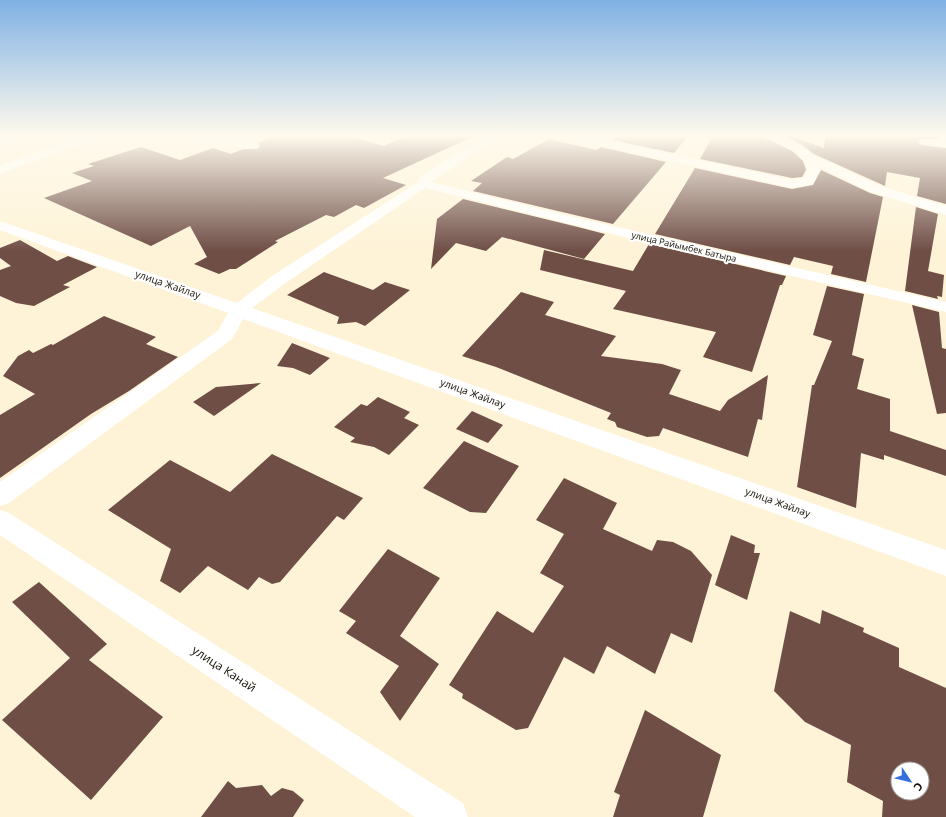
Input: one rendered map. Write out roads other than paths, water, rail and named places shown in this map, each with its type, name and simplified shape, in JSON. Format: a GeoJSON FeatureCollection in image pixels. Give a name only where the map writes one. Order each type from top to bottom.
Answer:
{"type":"FeatureCollection","features":[{"type":"Feature","properties":{"kind":"street"},"geometry":{"type":"LineString","coordinates":[[0,496],[226,335],[240,309],[278,280],[423,184],[425,180],[434,174]]}},
{"type":"Feature","properties":{"kind":"street"},"geometry":{"type":"LineString","coordinates":[[747,174],[792,184],[808,181],[812,174]]}},
{"type":"Feature","properties":{"kind":"street"},"geometry":{"type":"LineString","coordinates":[[844,174],[876,189],[946,211]]}},
{"type":"Feature","properties":{"kind":"street","name":"улица Райымбек Батыра"},"geometry":{"type":"LineString","coordinates":[[423,184],[578,222],[946,307]]}},
{"type":"Feature","properties":{"kind":"street","name":"улица Жайлау"},"geometry":{"type":"LineString","coordinates":[[0,225],[240,309],[946,563]]}},
{"type":"Feature","properties":{"kind":"street","name":"улица Канай"},"geometry":{"type":"LineString","coordinates":[[0,521],[449,817]]}}]}
